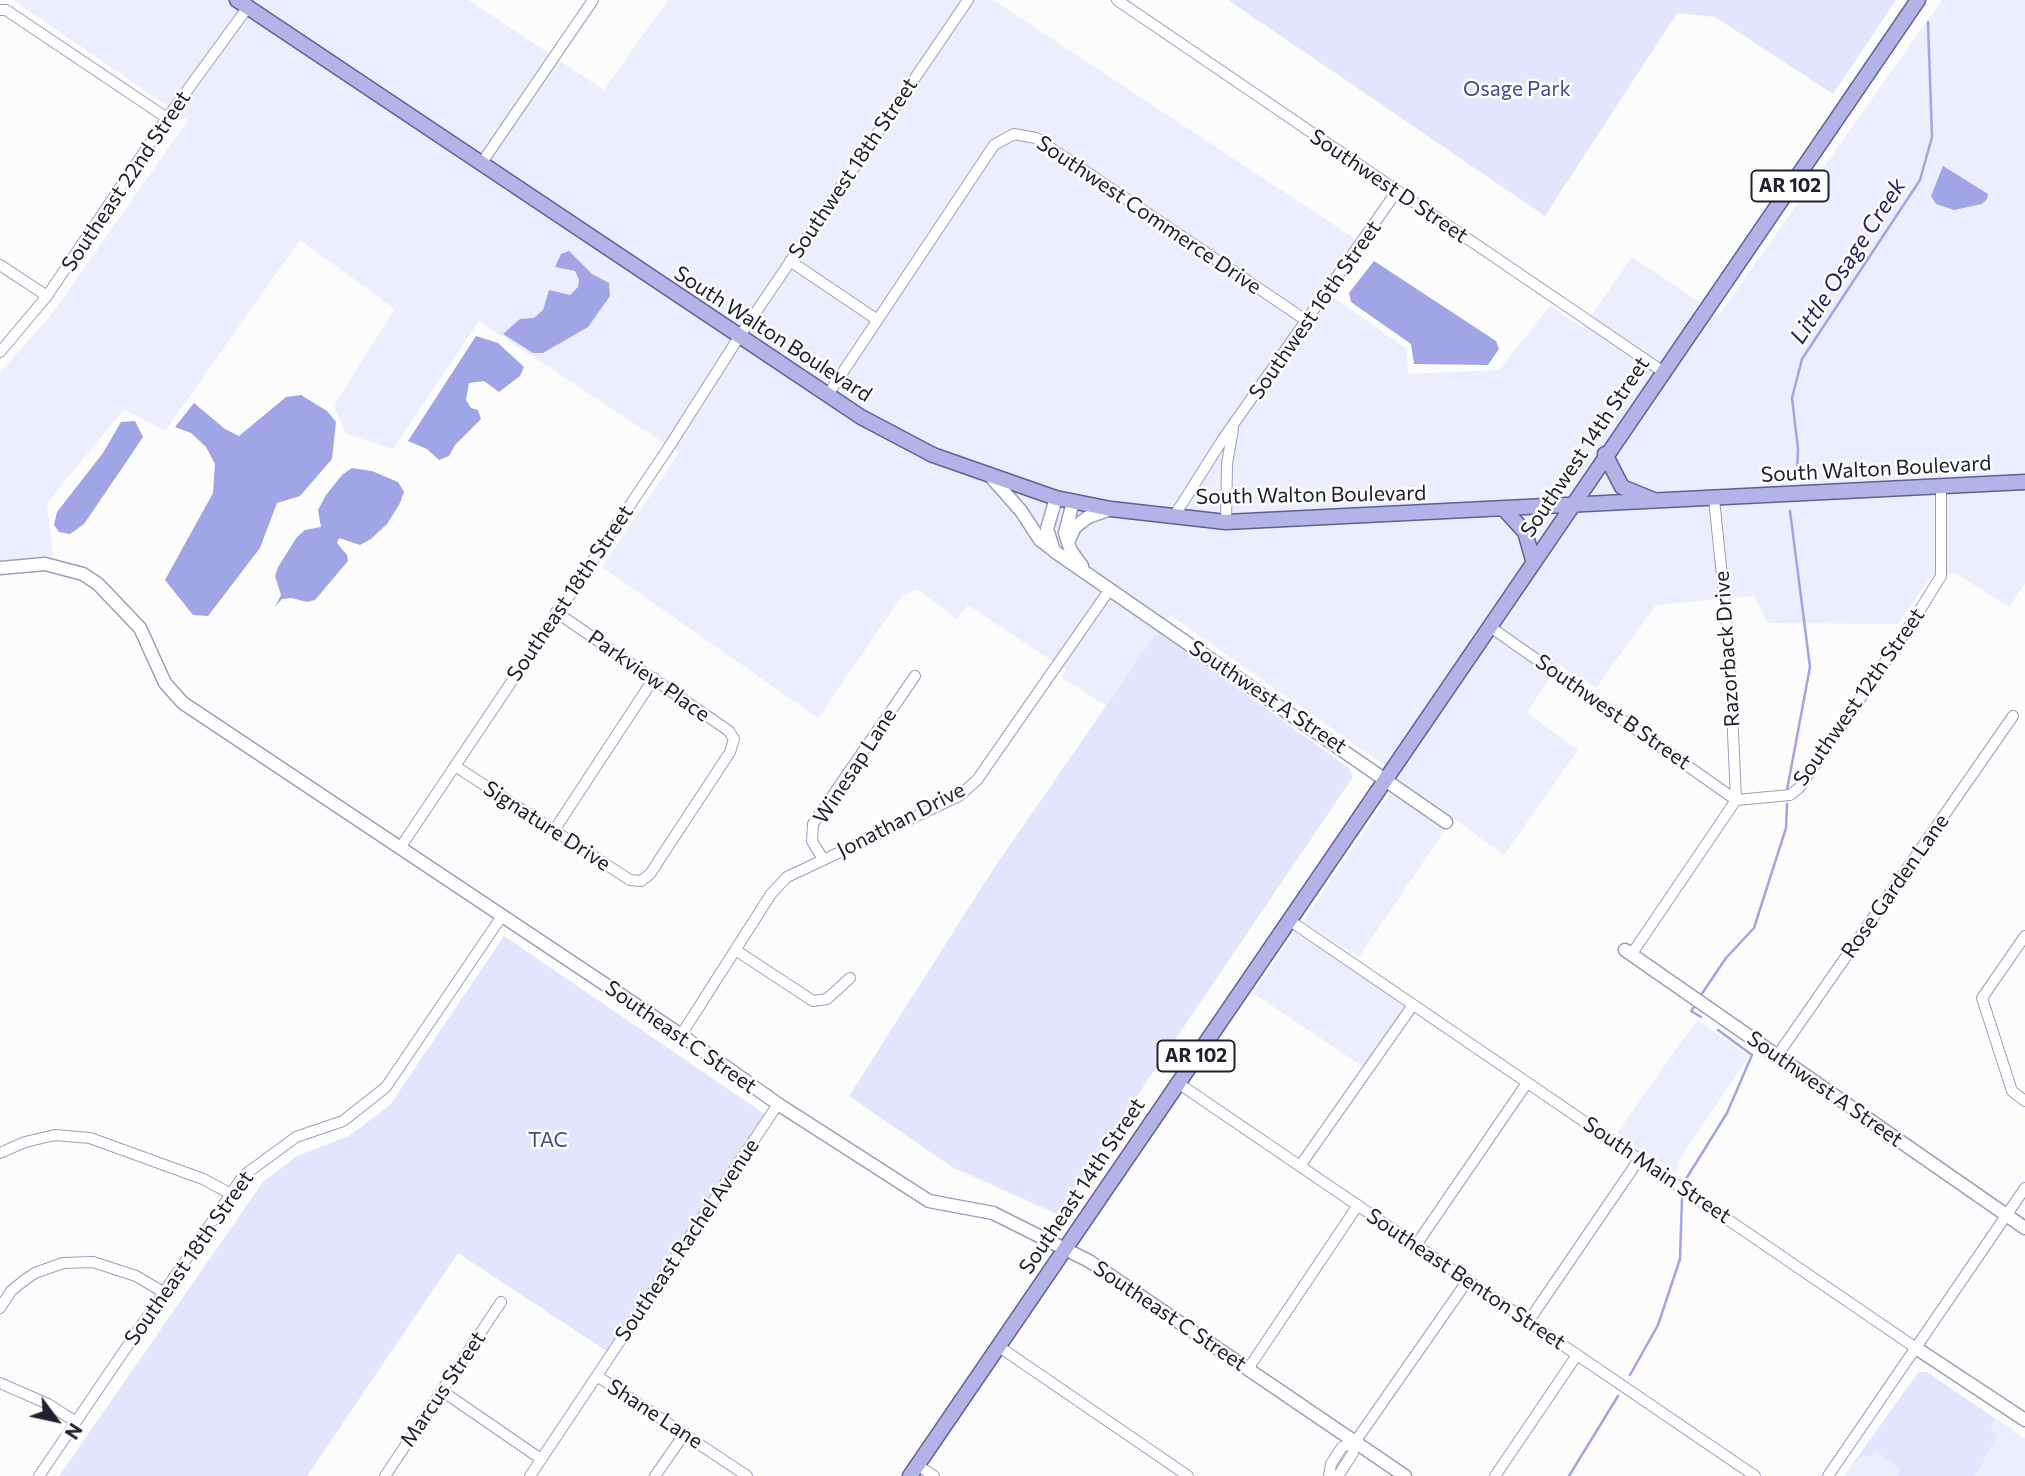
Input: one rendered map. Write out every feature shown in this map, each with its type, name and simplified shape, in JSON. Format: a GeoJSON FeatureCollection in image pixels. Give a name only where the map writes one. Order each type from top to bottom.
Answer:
{"type":"FeatureCollection","features":[{"type":"Feature","properties":{"kind":"main road","name":"Southwest 14th Street"},"geometry":{"type":"LineString","coordinates":[[1289,920],[1605,454],[1918,0]]}},
{"type":"Feature","properties":{"kind":"main road","name":"South Walton Boulevard"},"geometry":{"type":"LineString","coordinates":[[243,4],[827,396],[898,438],[992,478],[1056,498],[1173,518],[1226,522],[2025,482]]}},
{"type":"Feature","properties":{"kind":"main road"},"geometry":{"type":"LineString","coordinates":[[1605,454],[1622,487],[1660,502]]}},
{"type":"Feature","properties":{"kind":"main road"},"geometry":{"type":"LineString","coordinates":[[1504,509],[1525,532],[1534,560]]}},
{"type":"Feature","properties":{"kind":"main road","name":"Southeast 14th Street"},"geometry":{"type":"LineString","coordinates":[[914,1470],[1289,920]]}},
{"type":"Feature","properties":{"kind":"street"},"geometry":{"type":"LineString","coordinates":[[481,164],[593,0]]}},
{"type":"Feature","properties":{"kind":"street","name":"Southwest 18th Street"},"geometry":{"type":"LineString","coordinates":[[739,337],[968,0]]}},
{"type":"Feature","properties":{"kind":"street","name":"Southwest D Street"},"geometry":{"type":"LineString","coordinates":[[1117,0],[1662,371]]}},
{"type":"Feature","properties":{"kind":"street","name":"Southeast 22nd Street"},"geometry":{"type":"LineString","coordinates":[[0,352],[47,296],[243,4]]}},
{"type":"Feature","properties":{"kind":"street"},"geometry":{"type":"LineString","coordinates":[[0,10],[6,10],[167,118]]}},
{"type":"Feature","properties":{"kind":"street","name":"Southwest Commerce Drive"},"geometry":{"type":"LineString","coordinates":[[827,396],[994,145],[1007,136],[1020,134],[1036,138],[1307,321]]}},
{"type":"Feature","properties":{"kind":"street","name":"Southwest 16th Street"},"geometry":{"type":"LineString","coordinates":[[1173,518],[1223,439],[1233,429],[1397,191]]}},
{"type":"Feature","properties":{"kind":"street"},"geometry":{"type":"LineString","coordinates":[[790,261],[876,320]]}},
{"type":"Feature","properties":{"kind":"street"},"geometry":{"type":"LineString","coordinates":[[0,265],[47,296]]}},
{"type":"Feature","properties":{"kind":"street","name":"Southeast 18th Street"},"geometry":{"type":"LineString","coordinates":[[400,848],[667,450],[739,337]]}},
{"type":"Feature","properties":{"kind":"street","name":"Southwest 16th Street"},"geometry":{"type":"LineString","coordinates":[[1226,522],[1227,464],[1233,429]]}},
{"type":"Feature","properties":{"kind":"street","name":"Southwest A Street"},"geometry":{"type":"LineString","coordinates":[[992,478],[1021,511],[1041,540],[1054,551],[1446,822]]}},
{"type":"Feature","properties":{"kind":"street","name":"Southwest 12th Street"},"geometry":{"type":"LineString","coordinates":[[1736,800],[1790,795],[1799,788],[1914,618],[1941,576],[1941,486]]}},
{"type":"Feature","properties":{"kind":"street"},"geometry":{"type":"LineString","coordinates":[[1054,551],[1047,528],[1056,498]]}},
{"type":"Feature","properties":{"kind":"street","name":"Razorback Drive"},"geometry":{"type":"LineString","coordinates":[[1714,499],[1729,643],[1736,800]]}},
{"type":"Feature","properties":{"kind":"street"},"geometry":{"type":"LineString","coordinates":[[1068,542],[1065,533],[1073,502]]}},
{"type":"Feature","properties":{"kind":"street"},"geometry":{"type":"LineString","coordinates":[[1068,542],[1075,527],[1088,517],[1111,509]]}},
{"type":"Feature","properties":{"kind":"street","name":"Southwest A Street"},"geometry":{"type":"LineString","coordinates":[[1068,542],[1089,574]]}},
{"type":"Feature","properties":{"kind":"street","name":"Southeast C Street"},"geometry":{"type":"LineString","coordinates":[[0,568],[45,564],[83,575],[98,584],[140,628],[165,683],[183,703],[681,1035],[778,1104],[929,1201],[993,1213],[1089,1261],[1405,1476]]}},
{"type":"Feature","properties":{"kind":"street","name":"Jonathan Drive"},"geometry":{"type":"LineString","coordinates":[[681,1035],[771,894],[787,877],[959,796],[977,780],[1110,589]]}},
{"type":"Feature","properties":{"kind":"street","name":"Parkview Place"},"geometry":{"type":"LineString","coordinates":[[556,612],[729,731],[734,739],[650,874],[641,881]]}},
{"type":"Feature","properties":{"kind":"street","name":"Southwest B Street"},"geometry":{"type":"LineString","coordinates":[[1489,626],[1736,800]]}},
{"type":"Feature","properties":{"kind":"street","name":"Winesap Lane"},"geometry":{"type":"LineString","coordinates":[[823,859],[812,841],[813,824],[915,676]]}},
{"type":"Feature","properties":{"kind":"street"},"geometry":{"type":"LineString","coordinates":[[555,829],[654,678]]}},
{"type":"Feature","properties":{"kind":"street","name":"Rose Garden Lane"},"geometry":{"type":"LineString","coordinates":[[1777,1056],[2013,716]]}},
{"type":"Feature","properties":{"kind":"street","name":"Signature Drive"},"geometry":{"type":"LineString","coordinates":[[455,766],[630,880],[641,881]]}},
{"type":"Feature","properties":{"kind":"street"},"geometry":{"type":"LineString","coordinates":[[1628,952],[1736,800]]}},
{"type":"Feature","properties":{"kind":"street","name":"Southeast 18th Street"},"geometry":{"type":"LineString","coordinates":[[39,1476],[243,1176],[296,1137],[343,1121],[386,1087],[502,916]]}},
{"type":"Feature","properties":{"kind":"street","name":"South Main Street"},"geometry":{"type":"LineString","coordinates":[[1289,920],[2025,1420]]}},
{"type":"Feature","properties":{"kind":"street"},"geometry":{"type":"LineString","coordinates":[[2025,936],[1982,998],[2012,1091],[2025,1101]]}},
{"type":"Feature","properties":{"kind":"street"},"geometry":{"type":"LineString","coordinates":[[737,951],[813,1001],[827,999],[850,978]]}},
{"type":"Feature","properties":{"kind":"street","name":"Southwest A Street"},"geometry":{"type":"LineString","coordinates":[[1628,952],[2025,1228]]}},
{"type":"Feature","properties":{"kind":"street"},"geometry":{"type":"LineString","coordinates":[[1300,1166],[1413,1005]]}},
{"type":"Feature","properties":{"kind":"street","name":"Southeast Benton Street"},"geometry":{"type":"LineString","coordinates":[[1178,1083],[1755,1476]]}},
{"type":"Feature","properties":{"kind":"street"},"geometry":{"type":"LineString","coordinates":[[1416,1245],[1527,1083]]}},
{"type":"Feature","properties":{"kind":"street","name":"Southeast Rachel Avenue"},"geometry":{"type":"LineString","coordinates":[[530,1476],[778,1104]]}},
{"type":"Feature","properties":{"kind":"street"},"geometry":{"type":"LineString","coordinates":[[0,1153],[39,1138],[81,1137],[203,1179],[230,1194]]}},
{"type":"Feature","properties":{"kind":"street"},"geometry":{"type":"LineString","coordinates":[[1528,1322],[1640,1158]]}},
{"type":"Feature","properties":{"kind":"street"},"geometry":{"type":"LineString","coordinates":[[1828,1476],[2025,1188]]}},
{"type":"Feature","properties":{"kind":"street"},"geometry":{"type":"LineString","coordinates":[[1248,1369],[1357,1205]]}},
{"type":"Feature","properties":{"kind":"street"},"geometry":{"type":"LineString","coordinates":[[0,1308],[11,1291],[22,1282],[35,1273],[63,1263],[93,1262],[136,1276],[163,1292]]}},
{"type":"Feature","properties":{"kind":"street"},"geometry":{"type":"LineString","coordinates":[[1338,1476],[1353,1453],[1355,1442],[1468,1280]]}},
{"type":"Feature","properties":{"kind":"street","name":"Marcus Street"},"geometry":{"type":"LineString","coordinates":[[385,1476],[501,1302]]}},
{"type":"Feature","properties":{"kind":"street"},"geometry":{"type":"LineString","coordinates":[[998,1346],[1188,1476]]}},
{"type":"Feature","properties":{"kind":"street"},"geometry":{"type":"LineString","coordinates":[[1495,1476],[1577,1355]]}},
{"type":"Feature","properties":{"kind":"street","name":"Shane Lane"},"geometry":{"type":"LineString","coordinates":[[597,1376],[747,1476]]}},
{"type":"Feature","properties":{"kind":"street"},"geometry":{"type":"LineString","coordinates":[[0,1383],[48,1404],[76,1422]]}},
{"type":"Feature","properties":{"kind":"street"},"geometry":{"type":"LineString","coordinates":[[442,1391],[541,1459]]}},
{"type":"Feature","properties":{"kind":"street"},"geometry":{"type":"LineString","coordinates":[[655,1476],[685,1433]]}},
{"type":"Feature","properties":{"kind":"street"},"geometry":{"type":"LineString","coordinates":[[1329,1476],[1331,1464],[1342,1447],[1355,1442]]}},
{"type":"Feature","properties":{"kind":"street"},"geometry":{"type":"LineString","coordinates":[[914,1470],[934,1476]]}},
{"type":"Feature","properties":{"kind":"shaded area"},"geometry":{"type":"Polygon","coordinates":[[[13,0],[468,0],[604,90],[668,0],[993,0],[1366,246],[1330,295],[1407,349],[1408,374],[1499,370],[1550,306],[1583,328],[1632,257],[1719,315],[1942,0],[2025,0],[2025,583],[2009,607],[1955,573],[1932,575],[1898,624],[1768,623],[1754,596],[1656,605],[1596,688],[1558,664],[1527,713],[1578,750],[1504,855],[1453,818],[1359,957],[1303,922],[1401,777],[1170,615],[1106,706],[1062,677],[1066,670],[968,605],[957,619],[917,589],[902,596],[818,718],[602,567],[679,453],[479,321],[393,449],[346,434],[334,405],[395,309],[300,240],[165,431],[124,409],[47,503],[53,558],[0,562],[0,373],[54,311],[188,120],[13,0]]]}},
{"type":"Feature","properties":{"kind":"shaded area"},"geometry":{"type":"Polygon","coordinates":[[[1295,932],[1408,1007],[1365,1068],[1253,993],[1295,932]]]}},
{"type":"Feature","properties":{"kind":"shaded area"},"geometry":{"type":"Polygon","coordinates":[[[1697,1020],[1749,1056],[1679,1160],[1676,1173],[1617,1133],[1697,1020]]]}},
{"type":"Feature","properties":{"kind":"shaded area"},"geometry":{"type":"Polygon","coordinates":[[[1918,1372],[1926,1372],[2025,1438],[2025,1476],[1844,1476],[1918,1372]]]}},
{"type":"Feature","properties":{"kind":"green space","name":"Osage Park"},"geometry":{"type":"Polygon","coordinates":[[[1228,0],[1896,0],[1833,94],[1715,17],[1677,13],[1545,216],[1228,0]]]}},
{"type":"Feature","properties":{"kind":"green space"},"geometry":{"type":"Polygon","coordinates":[[[1158,631],[1349,768],[1353,777],[1057,1214],[952,1167],[849,1096],[994,868],[1158,631]]]}},
{"type":"Feature","properties":{"kind":"green space","name":"TAC"},"geometry":{"type":"Polygon","coordinates":[[[504,936],[769,1117],[611,1354],[458,1253],[307,1476],[59,1476],[263,1182],[297,1156],[349,1136],[390,1105],[504,936]]]}},
{"type":"Feature","properties":{"kind":"green space"},"geometry":{"type":"Polygon","coordinates":[[[1919,1372],[1927,1372],[1994,1418],[1991,1430],[1998,1434],[1978,1471],[1972,1476],[1898,1476],[1900,1468],[1876,1451],[1872,1456],[1859,1457],[1844,1476],[1919,1372]]]}},
{"type":"Feature","properties":{"kind":"water"},"geometry":{"type":"Polygon","coordinates":[[[1943,166],[1988,194],[1987,199],[1982,204],[1954,210],[1936,204],[1931,196],[1943,166]]]}},
{"type":"Feature","properties":{"kind":"water"},"geometry":{"type":"Polygon","coordinates":[[[569,251],[592,274],[609,283],[610,296],[588,327],[543,353],[533,353],[503,334],[520,319],[534,318],[543,310],[549,290],[570,295],[578,287],[579,280],[575,271],[555,267],[561,254],[569,251]]]}},
{"type":"Feature","properties":{"kind":"water"},"geometry":{"type":"Polygon","coordinates":[[[1374,261],[1496,341],[1499,349],[1488,365],[1414,364],[1411,344],[1351,302],[1349,293],[1374,261]]]}},
{"type":"Feature","properties":{"kind":"water"},"geometry":{"type":"Polygon","coordinates":[[[476,336],[498,343],[524,367],[520,376],[499,392],[484,381],[469,383],[466,400],[471,408],[478,410],[481,419],[455,445],[449,456],[439,460],[427,449],[408,441],[476,336]]]}},
{"type":"Feature","properties":{"kind":"water"},"geometry":{"type":"Polygon","coordinates":[[[301,395],[327,411],[336,422],[332,459],[300,496],[277,503],[260,548],[208,616],[193,615],[165,580],[213,493],[215,464],[206,447],[191,433],[175,427],[194,403],[225,429],[239,436],[286,397],[301,395]]]}},
{"type":"Feature","properties":{"kind":"water"},"geometry":{"type":"Polygon","coordinates":[[[135,421],[143,437],[84,524],[70,534],[59,532],[54,525],[57,512],[103,453],[121,422],[135,421]]]}},
{"type":"Feature","properties":{"kind":"water"},"geometry":{"type":"Polygon","coordinates":[[[352,468],[372,471],[398,482],[404,492],[399,505],[387,524],[371,539],[360,545],[339,538],[337,543],[347,555],[348,561],[315,600],[307,602],[292,598],[282,599],[275,607],[281,595],[275,576],[278,567],[297,537],[305,530],[321,527],[318,510],[342,475],[352,468]]]}},
{"type":"Feature","properties":{"kind":"waterway","name":"Little Osage Creek"},"geometry":{"type":"LineString","coordinates":[[1797,475],[1798,449],[1792,398],[1802,359],[1920,180],[1932,137],[1928,22]]}},
{"type":"Feature","properties":{"kind":"waterway","name":"Little Osage Creek"},"geometry":{"type":"LineString","coordinates":[[1787,790],[1810,667],[1790,511]]}},
{"type":"Feature","properties":{"kind":"waterway","name":"Little Osage Creek"},"geometry":{"type":"LineString","coordinates":[[1701,995],[1726,958],[1754,928],[1786,828],[1787,804]]}},
{"type":"Feature","properties":{"kind":"waterway","name":"Little Osage Creek"},"geometry":{"type":"LineString","coordinates":[[1695,1006],[1691,1011],[1701,1017]]}},
{"type":"Feature","properties":{"kind":"waterway","name":"Little Osage Creek"},"geometry":{"type":"LineString","coordinates":[[1686,1179],[1727,1113],[1752,1055],[1718,1030]]}},
{"type":"Feature","properties":{"kind":"waterway","name":"Little Osage Creek"},"geometry":{"type":"LineString","coordinates":[[1630,1375],[1658,1325],[1680,1259],[1682,1197]]}},
{"type":"Feature","properties":{"kind":"waterway","name":"Little Osage Creek"},"geometry":{"type":"LineString","coordinates":[[1569,1476],[1618,1396]]}}]}
